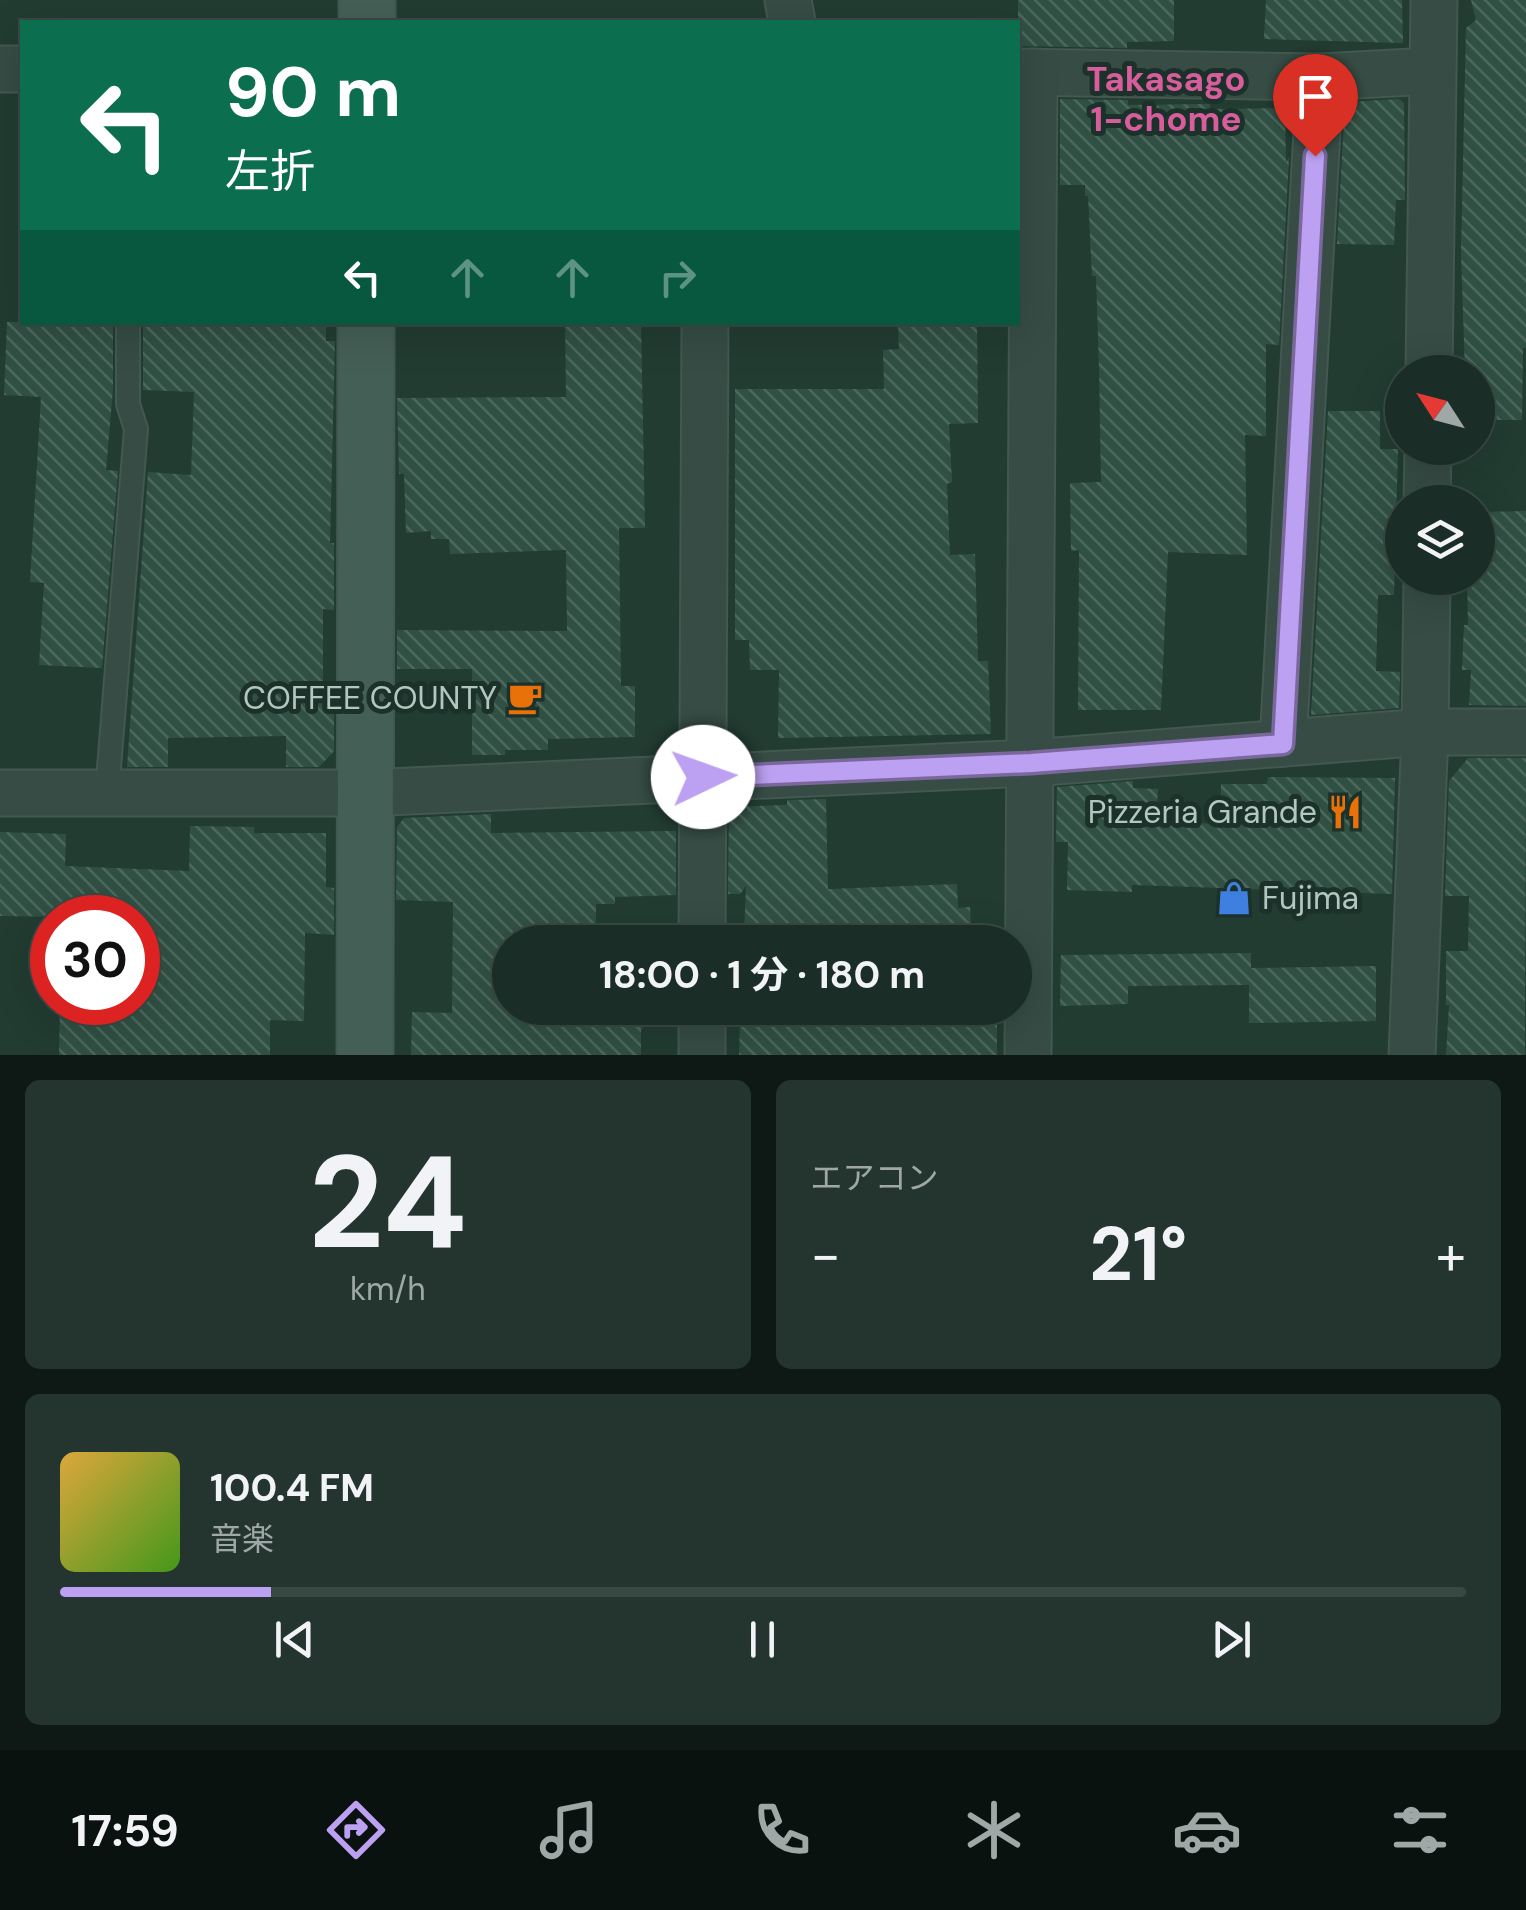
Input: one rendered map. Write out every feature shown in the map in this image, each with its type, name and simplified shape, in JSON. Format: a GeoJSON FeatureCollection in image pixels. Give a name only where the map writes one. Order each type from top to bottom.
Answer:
{"type":"FeatureCollection","features":[{"type":"Feature","properties":{"kind":"street"},"geometry":{"type":"LineString","coordinates":[[1428,355],[1434,0]]}},
{"type":"Feature","properties":{"kind":"street"},"geometry":{"type":"LineString","coordinates":[[1028,1055],[1031,763],[1026,72],[1320,77],[1431,70]]}},
{"type":"Feature","properties":{"kind":"street"},"geometry":{"type":"LineString","coordinates":[[1283,744],[1320,77]]}},
{"type":"Feature","properties":{"kind":"street"},"geometry":{"type":"LineString","coordinates":[[365,1055],[366,325]]}},
{"type":"Feature","properties":{"kind":"street"},"geometry":{"type":"LineString","coordinates":[[702,925],[705,325]]}},
{"type":"Feature","properties":{"kind":"street"},"geometry":{"type":"LineString","coordinates":[[1412,1055],[1427,595]]}},
{"type":"Feature","properties":{"kind":"street"},"geometry":{"type":"LineString","coordinates":[[0,793],[365,793],[1031,763],[1425,732],[1526,732]]}},
{"type":"Feature","properties":{"kind":"street"},"geometry":{"type":"LineString","coordinates":[[702,1025],[702,1055]]}},
{"type":"Feature","properties":{"kind":"lane"},"geometry":{"type":"LineString","coordinates":[[107,794],[136,429],[128,404],[128,325]]}},
{"type":"Feature","properties":{"kind":"building"},"geometry":{"type":"Polygon","coordinates":[[[1018,0],[1174,0],[1174,41],[1127,42],[1127,48],[1020,46],[1018,0]]]}},
{"type":"Feature","properties":{"kind":"building"},"geometry":{"type":"Polygon","coordinates":[[[1266,0],[1402,0],[1403,43],[1264,39],[1266,0]]]}},
{"type":"Feature","properties":{"kind":"building"},"geometry":{"type":"Polygon","coordinates":[[[1471,0],[1526,0],[1526,348],[1522,420],[1495,420],[1495,355],[1464,355],[1461,253],[1466,28],[1476,20],[1471,0]]]}},
{"type":"Feature","properties":{"kind":"building"},"geometry":{"type":"Polygon","coordinates":[[[1060,99],[1128,100],[1128,105],[1210,104],[1210,109],[1285,108],[1286,162],[1289,157],[1279,345],[1266,344],[1266,436],[1245,435],[1247,555],[1168,552],[1161,710],[1078,710],[1079,550],[1071,551],[1070,483],[1101,482],[1099,368],[1088,196],[1085,185],[1060,185],[1060,99]]]}},
{"type":"Feature","properties":{"kind":"building"},"geometry":{"type":"Polygon","coordinates":[[[1399,99],[1404,103],[1405,200],[1396,200],[1394,245],[1337,244],[1345,102],[1399,99]]]}},
{"type":"Feature","properties":{"kind":"building"},"geometry":{"type":"Polygon","coordinates":[[[7,322],[113,325],[113,389],[106,470],[118,471],[102,668],[39,665],[44,583],[30,582],[41,397],[4,395],[7,322]]]}},
{"type":"Feature","properties":{"kind":"building"},"geometry":{"type":"Polygon","coordinates":[[[143,325],[326,325],[326,341],[335,341],[330,543],[334,543],[334,610],[323,609],[323,702],[334,702],[334,751],[319,767],[286,767],[286,736],[168,738],[168,767],[127,767],[148,472],[191,475],[194,392],[143,390],[143,325]]]}},
{"type":"Feature","properties":{"kind":"building"},"geometry":{"type":"Polygon","coordinates":[[[565,325],[641,325],[645,528],[619,528],[621,686],[635,686],[635,737],[548,739],[548,750],[472,755],[472,669],[397,669],[397,630],[567,631],[566,550],[450,554],[449,539],[431,539],[431,531],[406,533],[404,474],[399,474],[397,398],[566,397],[565,325]]]}},
{"type":"Feature","properties":{"kind":"building"},"geometry":{"type":"Polygon","coordinates":[[[898,325],[977,325],[978,423],[949,424],[952,482],[947,484],[950,555],[975,554],[978,661],[988,661],[991,734],[778,738],[779,670],[750,670],[749,640],[735,640],[735,389],[884,389],[883,350],[899,349],[898,325]]]}},
{"type":"Feature","properties":{"kind":"building"},"geometry":{"type":"Polygon","coordinates":[[[1328,411],[1380,411],[1380,449],[1385,449],[1385,465],[1398,465],[1397,485],[1385,485],[1385,595],[1378,595],[1376,671],[1400,672],[1399,708],[1311,715],[1328,411]]]}},
{"type":"Feature","properties":{"kind":"building"},"geometry":{"type":"Polygon","coordinates":[[[1526,511],[1526,706],[1469,705],[1471,670],[1462,670],[1467,595],[1495,595],[1495,512],[1526,511]]]}},
{"type":"Feature","properties":{"kind":"building"},"geometry":{"type":"Polygon","coordinates":[[[1468,758],[1526,758],[1525,1055],[1446,1055],[1446,951],[1468,951],[1469,896],[1445,896],[1449,781],[1468,758]]]}},
{"type":"Feature","properties":{"kind":"building"},"geometry":{"type":"Polygon","coordinates":[[[1268,777],[1395,778],[1392,894],[1132,885],[1132,892],[1067,890],[1068,842],[1056,842],[1057,787],[1133,781],[1133,788],[1158,789],[1156,821],[1220,824],[1221,784],[1267,784],[1268,777]]]}},
{"type":"Feature","properties":{"kind":"building"},"geometry":{"type":"Polygon","coordinates":[[[826,799],[828,889],[957,884],[958,908],[970,907],[971,925],[744,925],[746,886],[740,894],[728,894],[729,807],[787,805],[787,800],[826,799]]]}},
{"type":"Feature","properties":{"kind":"building"},"geometry":{"type":"Polygon","coordinates":[[[491,814],[491,833],[676,831],[676,895],[615,897],[615,904],[596,904],[596,925],[492,925],[492,1025],[645,1025],[641,1030],[641,1055],[411,1055],[412,1012],[452,1013],[453,902],[396,900],[397,827],[404,818],[491,814]]]}},
{"type":"Feature","properties":{"kind":"building"},"geometry":{"type":"Polygon","coordinates":[[[190,826],[254,827],[254,833],[326,833],[326,887],[334,888],[334,935],[305,933],[304,1021],[270,1020],[270,1055],[59,1055],[60,1025],[160,1025],[160,895],[30,895],[30,916],[0,916],[0,832],[66,834],[65,866],[189,871],[190,826]]]}},
{"type":"Feature","properties":{"kind":"building"},"geometry":{"type":"Polygon","coordinates":[[[1251,953],[1251,968],[1376,966],[1376,1021],[1249,1023],[1249,985],[1128,986],[1128,1004],[1060,1006],[1061,955],[1251,953]]]}},
{"type":"Feature","properties":{"kind":"building"},"geometry":{"type":"Polygon","coordinates":[[[740,1025],[997,1025],[997,1055],[739,1055],[740,1025]]]}},
{"type":"Feature","properties":{"kind":"place","name":"COFFEE COUNTY"},"geometry":{"type":"Point","coordinates":[525,698]}},
{"type":"Feature","properties":{"kind":"place","name":"Pizzeria Grande"},"geometry":{"type":"Point","coordinates":[1345,812]}},
{"type":"Feature","properties":{"kind":"place","name":"Fujima"},"geometry":{"type":"Point","coordinates":[1234,898]}},
{"type":"Feature","properties":{"kind":"district","name":"Takasago 1-chome"},"geometry":{"type":"Point","coordinates":[1166,99]}},
{"type":"Feature","properties":{"kind":"route"},"geometry":{"type":"LineString","coordinates":[[703,777],[1031,763],[1283,744],[1315,156]]}}]}
